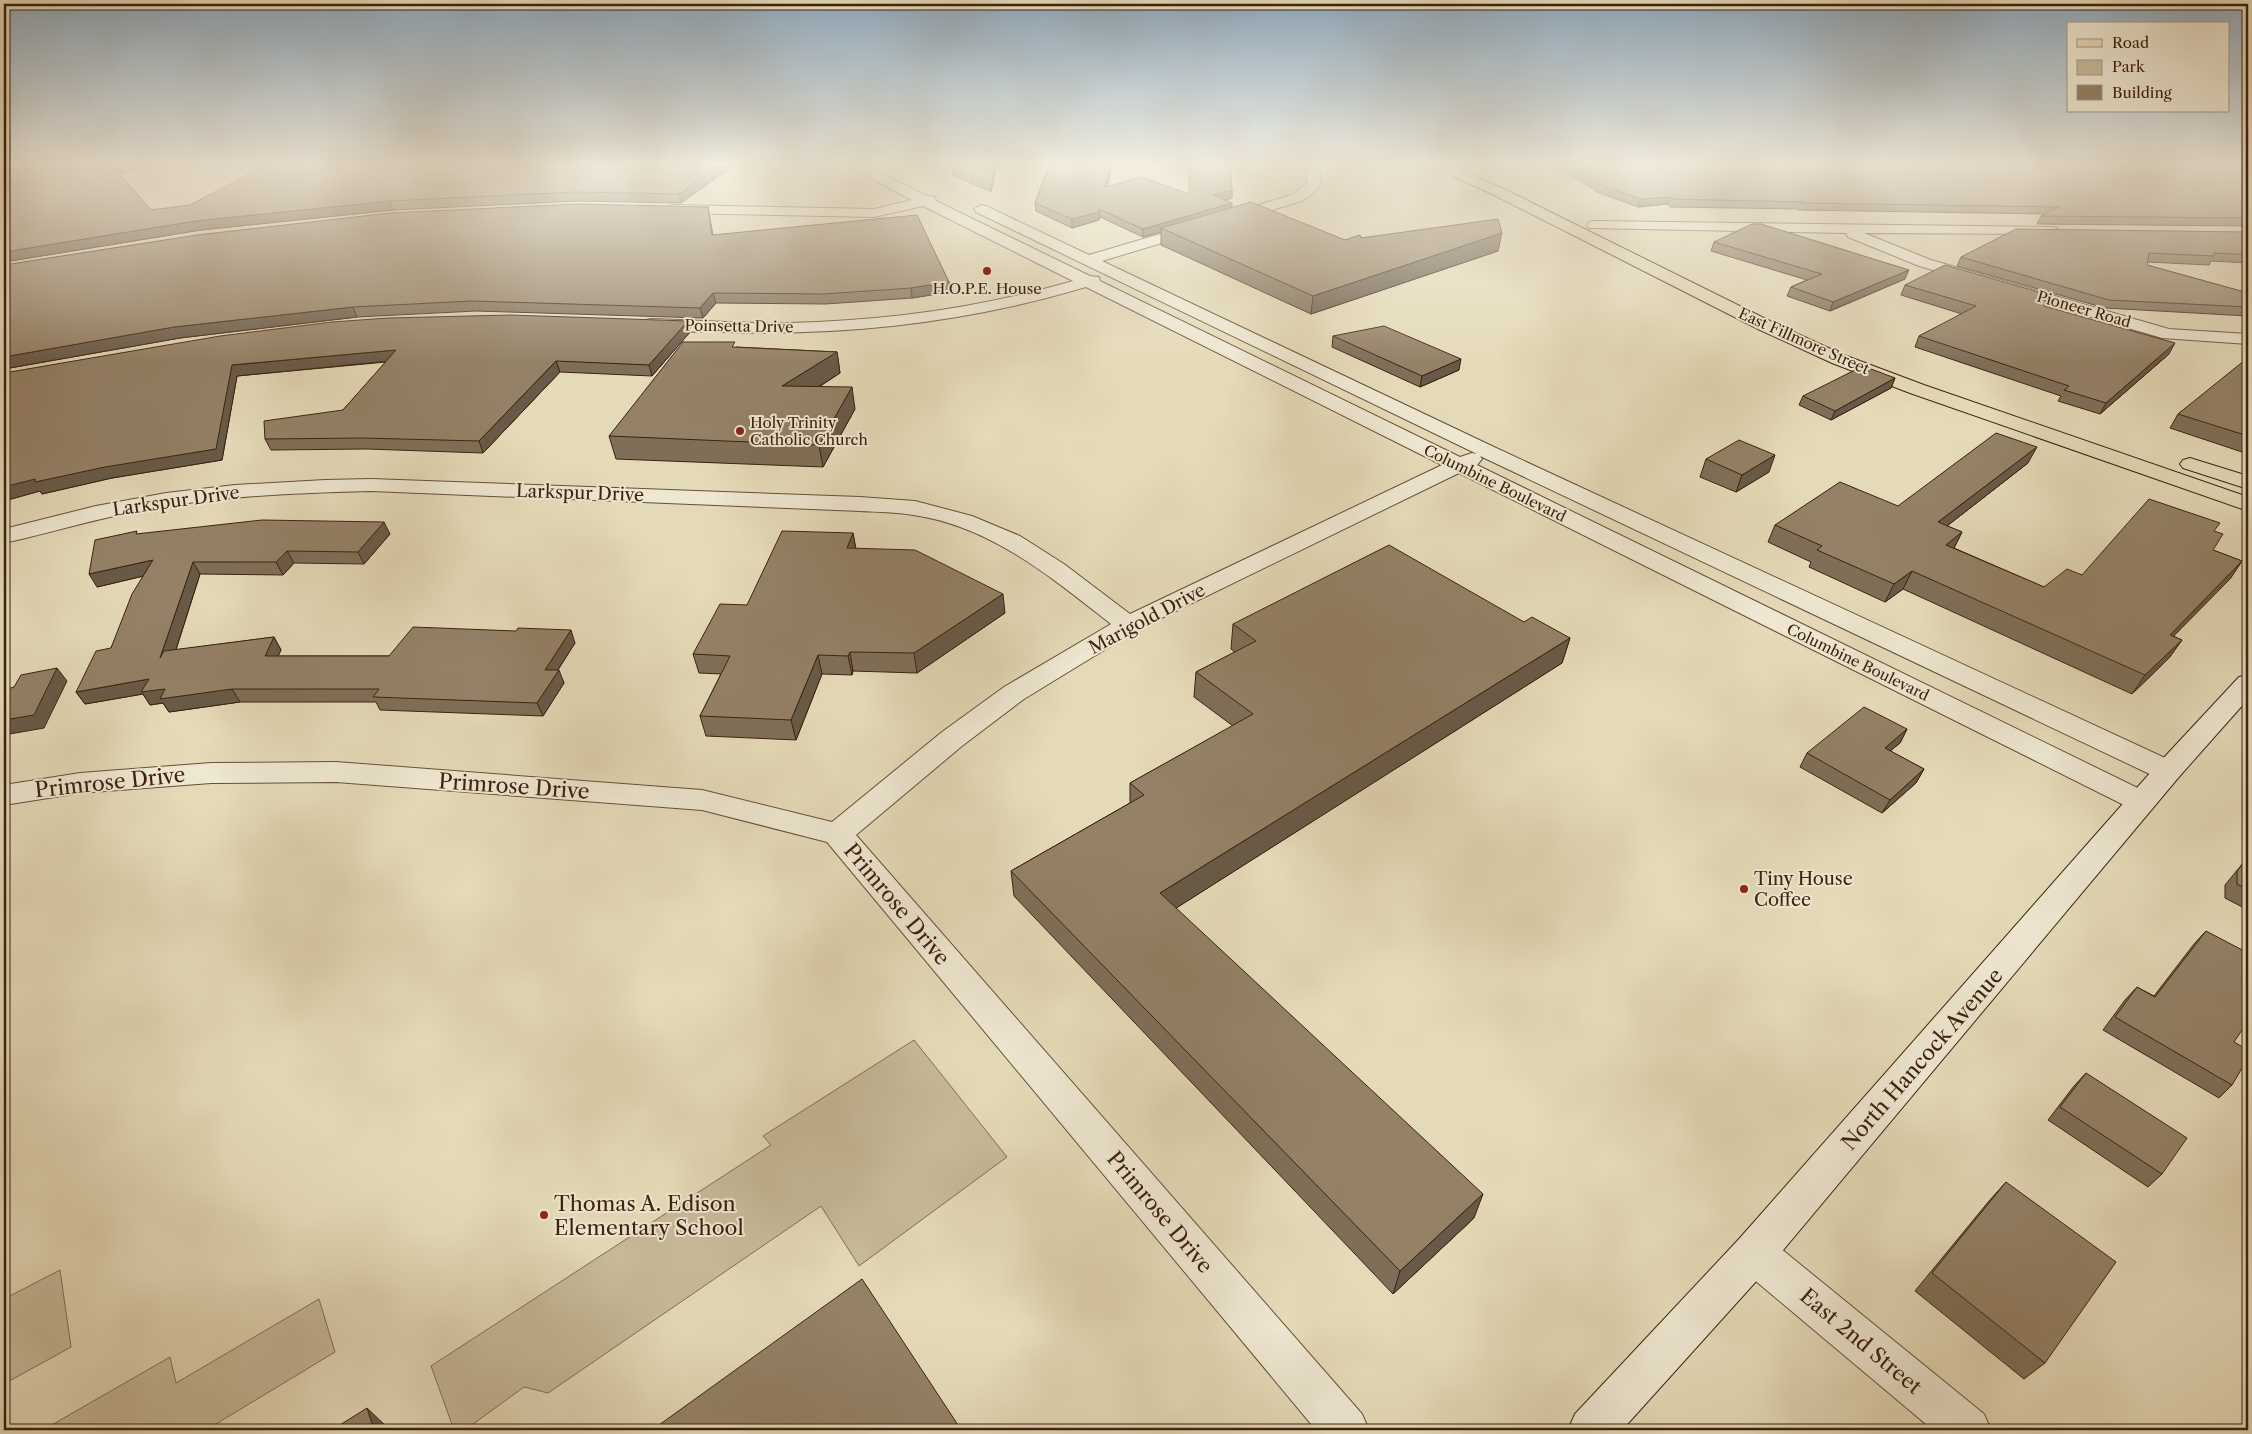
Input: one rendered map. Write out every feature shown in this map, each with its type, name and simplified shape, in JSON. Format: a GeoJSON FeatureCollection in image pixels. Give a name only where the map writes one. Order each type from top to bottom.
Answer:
{"type":"FeatureCollection","features":[{"type":"Feature","properties":{"kind":"main road","name":"East Fillmore Street"},"geometry":{"type":"LineString","coordinates":[[1577,230],[1766,326],[1838,359],[1916,390],[2248,504]]}},
{"type":"Feature","properties":{"kind":"main road","name":"East Fillmore Street"},"geometry":{"type":"LineString","coordinates":[[1604,230],[1825,336]]}},
{"type":"Feature","properties":{"kind":"main road","name":"East Fillmore Street"},"geometry":{"type":"LineString","coordinates":[[1842,344],[1933,379],[2248,484]]}},
{"type":"Feature","properties":{"kind":"street","name":"Columbine Boulevard"},"geometry":{"type":"LineString","coordinates":[[981,230],[2142,802]]}},
{"type":"Feature","properties":{"kind":"street","name":"Columbine Boulevard"},"geometry":{"type":"LineString","coordinates":[[1024,230],[1487,451],[2168,771]]}},
{"type":"Feature","properties":{"kind":"street"},"geometry":{"type":"LineString","coordinates":[[1087,260],[1189,230]]}},
{"type":"Feature","properties":{"kind":"street","name":"Pioneer Road"},"geometry":{"type":"LineString","coordinates":[[1844,230],[1925,263],[2168,334],[2248,338]]}},
{"type":"Feature","properties":{"kind":"street"},"geometry":{"type":"LineString","coordinates":[[1986,230],[2068,231]]}},
{"type":"Feature","properties":{"kind":"street","name":"Poinsetta Drive"},"geometry":{"type":"LineString","coordinates":[[638,323],[786,328],[935,318],[989,308],[1113,274]]}},
{"type":"Feature","properties":{"kind":"street","name":"Marigold Drive"},"geometry":{"type":"LineString","coordinates":[[837,834],[952,739],[1014,693],[1128,625],[1460,466],[1487,451]]}},
{"type":"Feature","properties":{"kind":"street","name":"Larkspur Drive"},"geometry":{"type":"LineString","coordinates":[[4,536],[106,511],[188,496],[308,486],[371,485],[915,508],[964,520],[1012,541],[1056,569],[1128,625]]}},
{"type":"Feature","properties":{"kind":"street","name":"North Hancock Avenue"},"geometry":{"type":"LineString","coordinates":[[1591,1430],[1754,1253],[2168,771],[2248,683]]}},
{"type":"Feature","properties":{"kind":"street","name":"Primrose Drive"},"geometry":{"type":"LineString","coordinates":[[4,795],[80,783],[211,773],[336,772],[702,800],[837,834],[1346,1430]]}},
{"type":"Feature","properties":{"kind":"street","name":"East 2nd Street"},"geometry":{"type":"LineString","coordinates":[[1754,1253],[1968,1430]]}},
{"type":"Feature","properties":{"kind":"green space"},"geometry":{"type":"Polygon","coordinates":[[[914,1040],[1007,1157],[859,1266],[821,1206],[548,1393],[524,1387],[465,1430],[454,1430],[431,1366],[771,1145],[763,1136],[914,1040]]]}},
{"type":"Feature","properties":{"kind":"green space"},"geometry":{"type":"Polygon","coordinates":[[[60,1270],[71,1347],[4,1384],[4,1299],[60,1270]]]}},
{"type":"Feature","properties":{"kind":"green space"},"geometry":{"type":"Polygon","coordinates":[[[319,1299],[335,1352],[206,1430],[43,1430],[170,1357],[176,1383],[319,1299]]]}},
{"type":"Feature","properties":{"kind":"building"},"geometry":{"type":"Polygon","coordinates":[[[4,230],[141,230],[4,252],[4,230]]]}},
{"type":"Feature","properties":{"kind":"building"},"geometry":{"type":"Polygon","coordinates":[[[242,230],[711,230],[712,235],[764,230],[924,230],[949,282],[911,288],[824,294],[713,293],[700,308],[472,301],[353,307],[174,327],[4,357],[4,265],[242,230]]]}},
{"type":"Feature","properties":{"kind":"building"},"geometry":{"type":"Polygon","coordinates":[[[1165,230],[1320,230],[1345,240],[1360,235],[1361,238],[1419,230],[1501,230],[1502,233],[1313,296],[1165,230]]]}},
{"type":"Feature","properties":{"kind":"building"},"geometry":{"type":"Polygon","coordinates":[[[1740,230],[1780,230],[1909,270],[1833,302],[1791,287],[1822,274],[1714,242],[1740,230]]]}},
{"type":"Feature","properties":{"kind":"building"},"geometry":{"type":"Polygon","coordinates":[[[2014,230],[2248,232],[2248,255],[2214,253],[2214,256],[2149,253],[2147,265],[2248,293],[2248,307],[2109,300],[1961,257],[2014,230]]]}},
{"type":"Feature","properties":{"kind":"building"},"geometry":{"type":"Polygon","coordinates":[[[1945,265],[2049,295],[2046,295],[2044,306],[2175,343],[2106,403],[2064,390],[2069,386],[1919,336],[1976,306],[1905,285],[1945,265]]]}},
{"type":"Feature","properties":{"kind":"building"},"geometry":{"type":"Polygon","coordinates":[[[510,315],[688,321],[649,365],[556,361],[479,441],[362,438],[265,439],[264,421],[343,410],[396,350],[232,365],[216,449],[105,467],[35,482],[35,479],[4,487],[4,373],[220,336],[332,322],[388,318],[510,315]]]}},
{"type":"Feature","properties":{"kind":"building"},"geometry":{"type":"Polygon","coordinates":[[[1384,326],[1461,359],[1422,376],[1333,336],[1384,326]]]}},
{"type":"Feature","properties":{"kind":"building","name":"Holy Trinity Catholic Church"},"geometry":{"type":"Polygon","coordinates":[[[683,342],[735,342],[732,347],[837,352],[782,386],[852,387],[819,445],[609,436],[683,342]]]}},
{"type":"Feature","properties":{"kind":"building"},"geometry":{"type":"Polygon","coordinates":[[[2245,360],[2248,361],[2248,436],[2178,414],[2245,360]]]}},
{"type":"Feature","properties":{"kind":"building"},"geometry":{"type":"Polygon","coordinates":[[[1863,366],[1895,378],[1835,411],[1803,396],[1863,366]]]}},
{"type":"Feature","properties":{"kind":"building"},"geometry":{"type":"Polygon","coordinates":[[[1996,433],[2037,447],[1938,522],[1962,532],[1946,545],[2044,587],[2067,569],[2082,575],[2149,499],[2220,523],[2214,531],[2223,534],[2213,550],[2242,561],[2170,635],[2182,640],[2145,675],[1912,571],[1894,584],[1817,550],[1822,546],[1775,525],[1840,482],[1898,506],[1996,433]]]}},
{"type":"Feature","properties":{"kind":"building"},"geometry":{"type":"Polygon","coordinates":[[[1739,440],[1775,455],[1742,475],[1706,459],[1739,440]]]}},
{"type":"Feature","properties":{"kind":"building"},"geometry":{"type":"Polygon","coordinates":[[[262,520],[384,522],[358,552],[287,551],[276,562],[193,562],[160,658],[164,651],[274,637],[265,656],[389,656],[413,627],[516,631],[518,628],[571,630],[545,670],[559,670],[537,703],[373,697],[379,689],[232,689],[160,699],[165,689],[141,692],[149,679],[76,692],[96,651],[111,648],[132,594],[153,560],[89,574],[95,540],[137,531],[136,534],[262,520]]]}},
{"type":"Feature","properties":{"kind":"building"},"geometry":{"type":"Polygon","coordinates":[[[782,531],[853,533],[847,548],[915,550],[1003,594],[914,653],[850,652],[848,656],[818,655],[791,720],[700,716],[730,656],[693,654],[720,604],[747,605],[782,531]]]}},
{"type":"Feature","properties":{"kind":"building"},"geometry":{"type":"Polygon","coordinates":[[[1389,545],[1524,622],[1532,617],[1570,638],[1160,893],[1483,1194],[1400,1271],[1011,871],[1144,795],[1130,783],[1253,714],[1196,672],[1256,641],[1233,624],[1389,545]]]}},
{"type":"Feature","properties":{"kind":"building"},"geometry":{"type":"Polygon","coordinates":[[[57,668],[34,715],[4,720],[4,690],[14,687],[21,675],[57,668]]]}},
{"type":"Feature","properties":{"kind":"building"},"geometry":{"type":"Polygon","coordinates":[[[1864,707],[1907,729],[1885,748],[1924,769],[1890,800],[1807,753],[1864,707]]]}},
{"type":"Feature","properties":{"kind":"building"},"geometry":{"type":"Polygon","coordinates":[[[2248,857],[2248,890],[2237,884],[2237,871],[2248,857]]]}},
{"type":"Feature","properties":{"kind":"building"},"geometry":{"type":"Polygon","coordinates":[[[2206,931],[2248,953],[2248,1021],[2234,1042],[2248,1050],[2248,1058],[2232,1085],[2115,1017],[2137,987],[2155,997],[2206,931]]]}},
{"type":"Feature","properties":{"kind":"building"},"geometry":{"type":"Polygon","coordinates":[[[2086,1073],[2187,1138],[2162,1174],[2060,1107],[2086,1073]]]}},
{"type":"Feature","properties":{"kind":"building"},"geometry":{"type":"Polygon","coordinates":[[[2006,1182],[2116,1262],[2045,1363],[1932,1273],[2006,1182]]]}},
{"type":"Feature","properties":{"kind":"building"},"geometry":{"type":"Polygon","coordinates":[[[862,1279],[958,1425],[952,1430],[652,1430],[862,1279]]]}},
{"type":"Feature","properties":{"kind":"building"},"geometry":{"type":"Polygon","coordinates":[[[367,1408],[374,1430],[332,1430],[367,1408]]]}},
{"type":"Feature","properties":{"kind":"place","name":"H.O.P.E. House"},"geometry":{"type":"Point","coordinates":[987,271]}},
{"type":"Feature","properties":{"kind":"place","name":"Holy Trinity Catholic Church"},"geometry":{"type":"Point","coordinates":[740,431]}},
{"type":"Feature","properties":{"kind":"place","name":"Tiny House Coffee"},"geometry":{"type":"Point","coordinates":[1744,889]}},
{"type":"Feature","properties":{"kind":"place","name":"Thomas A. Edison Elementary School"},"geometry":{"type":"Point","coordinates":[544,1215]}}]}
